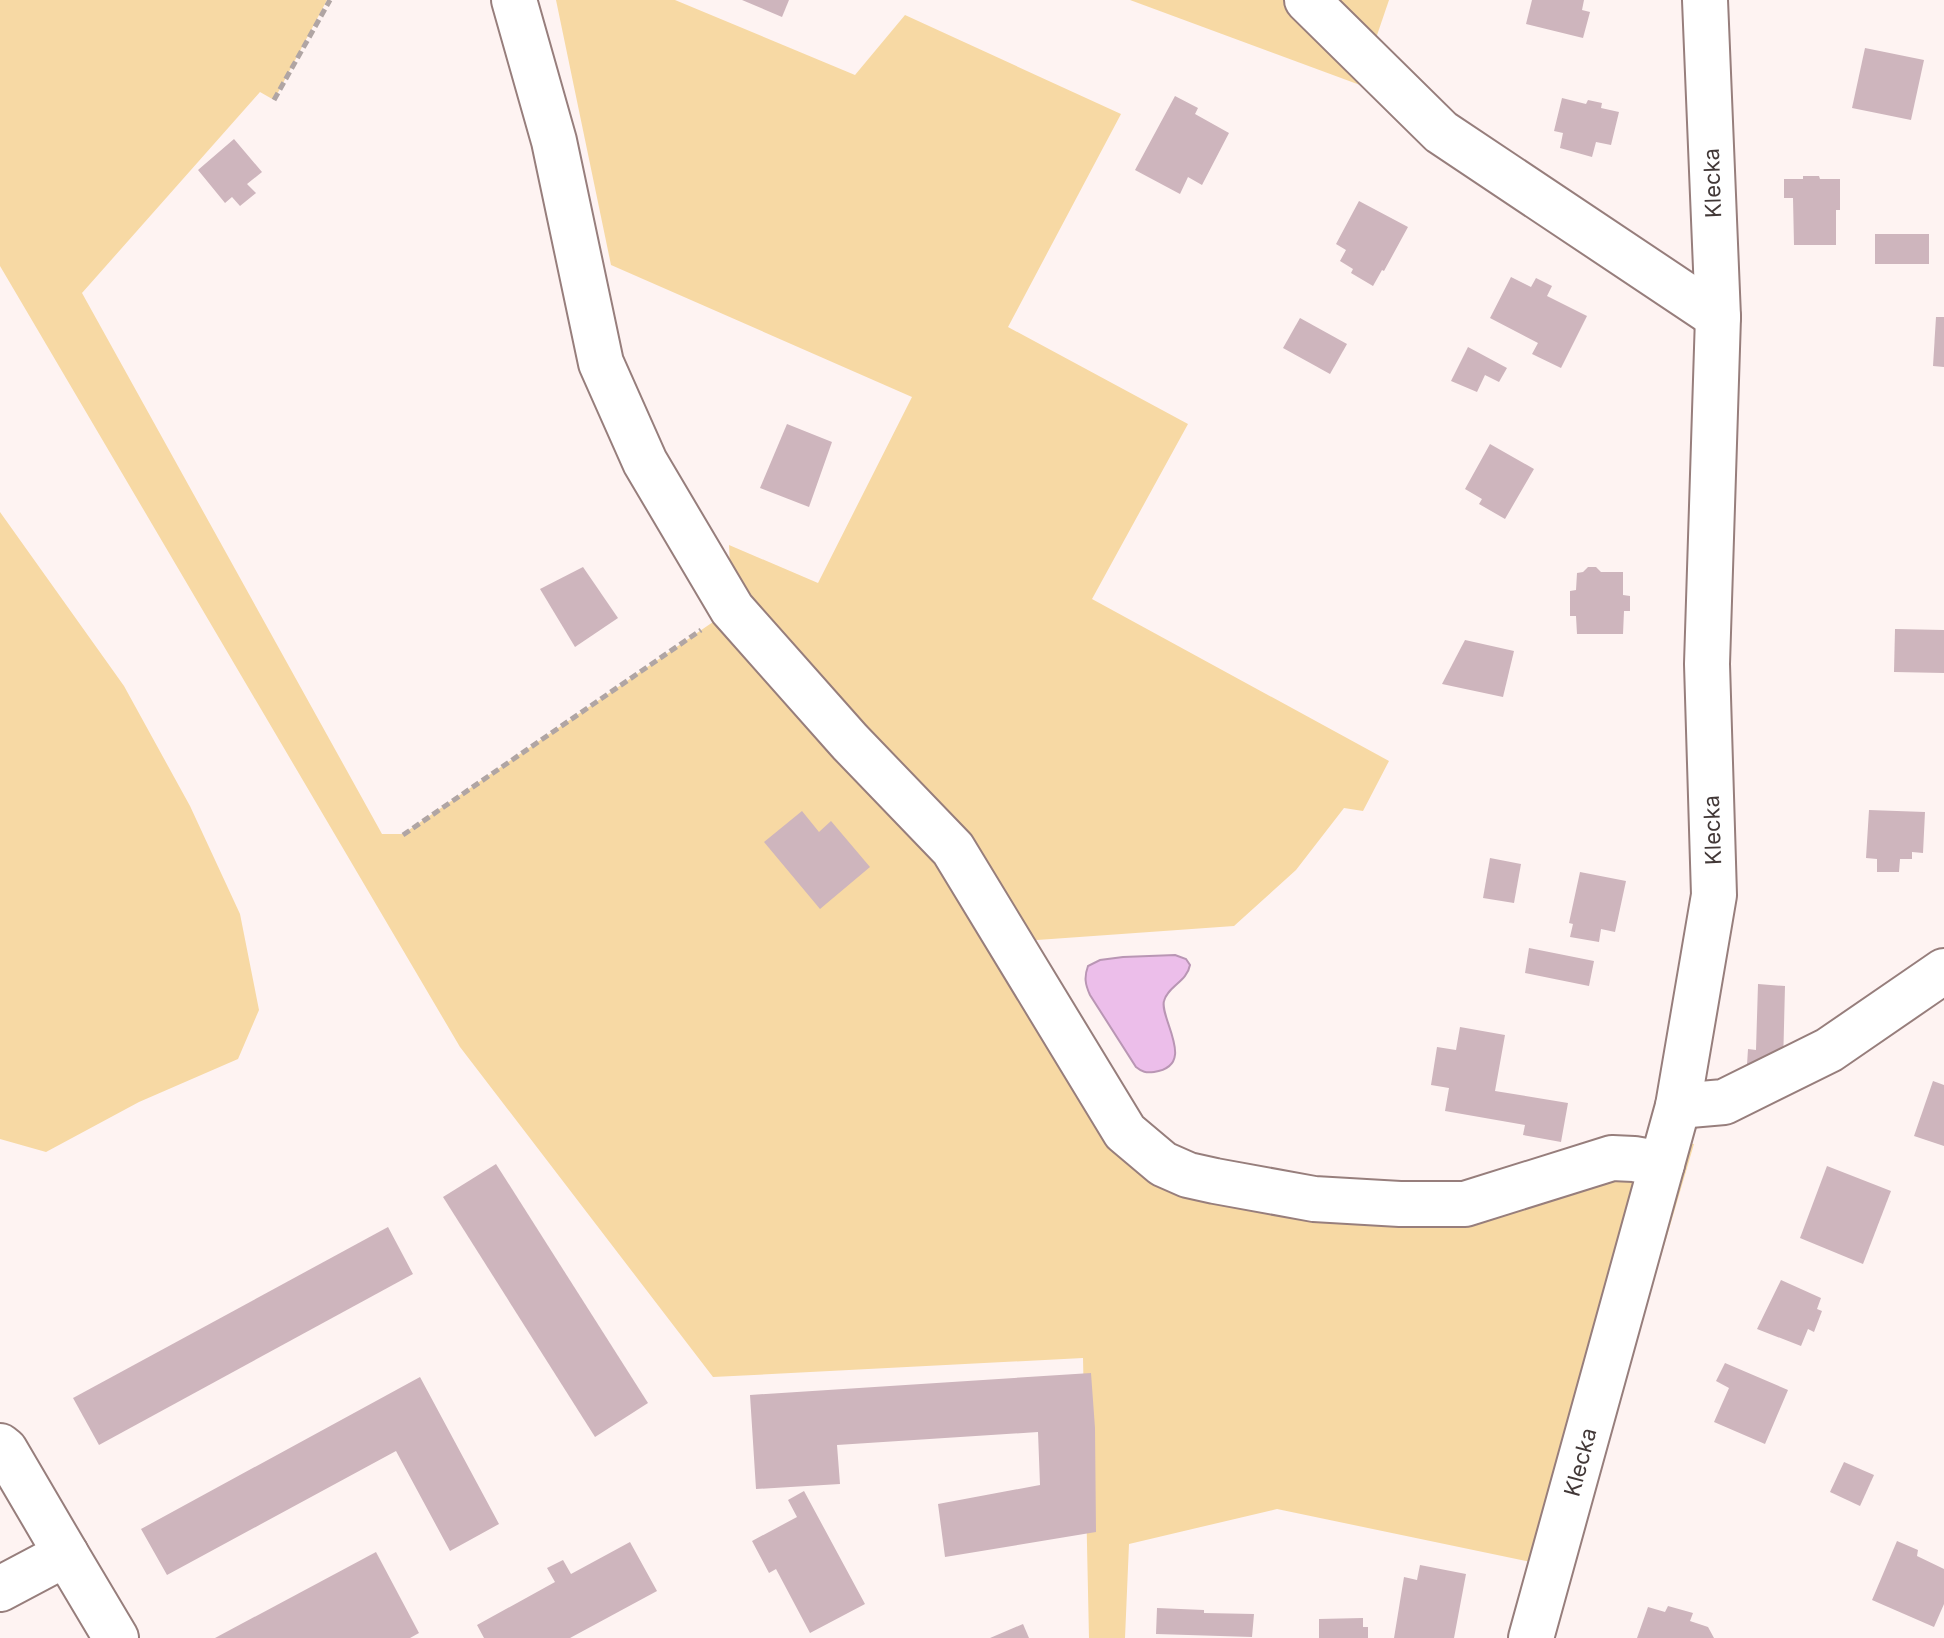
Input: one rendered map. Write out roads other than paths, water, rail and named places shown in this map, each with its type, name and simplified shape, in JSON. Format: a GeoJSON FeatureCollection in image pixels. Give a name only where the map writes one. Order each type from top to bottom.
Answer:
{"type":"FeatureCollection","features":[{"type":"Feature","properties":{"kind":"street"},"geometry":{"type":"LineString","coordinates":[[514,0],[554,141],[601,363],[645,462],[732,609],[850,742],[953,849],[1125,1132],[1163,1164],[1188,1175],[1314,1199],[1465,1204],[1612,1158],[1662,1164]]}},
{"type":"Feature","properties":{"kind":"street"},"geometry":{"type":"LineString","coordinates":[[1307,0],[1441,132],[1718,317]]}},
{"type":"Feature","properties":{"kind":"street","name":"Klecka"},"geometry":{"type":"LineString","coordinates":[[1531,1638],[1678,1106],[1714,895],[1707,664],[1718,317],[1705,0]]}},
{"type":"Feature","properties":{"kind":"street"},"geometry":{"type":"LineString","coordinates":[[1678,1106],[1724,1102],[1829,1050],[1944,971]]}},
{"type":"Feature","properties":{"kind":"street"},"geometry":{"type":"LineString","coordinates":[[0,1446],[116,1638]]}},
{"type":"Feature","properties":{"kind":"street"},"geometry":{"type":"LineString","coordinates":[[0,1589],[66,1554]]}}]}
